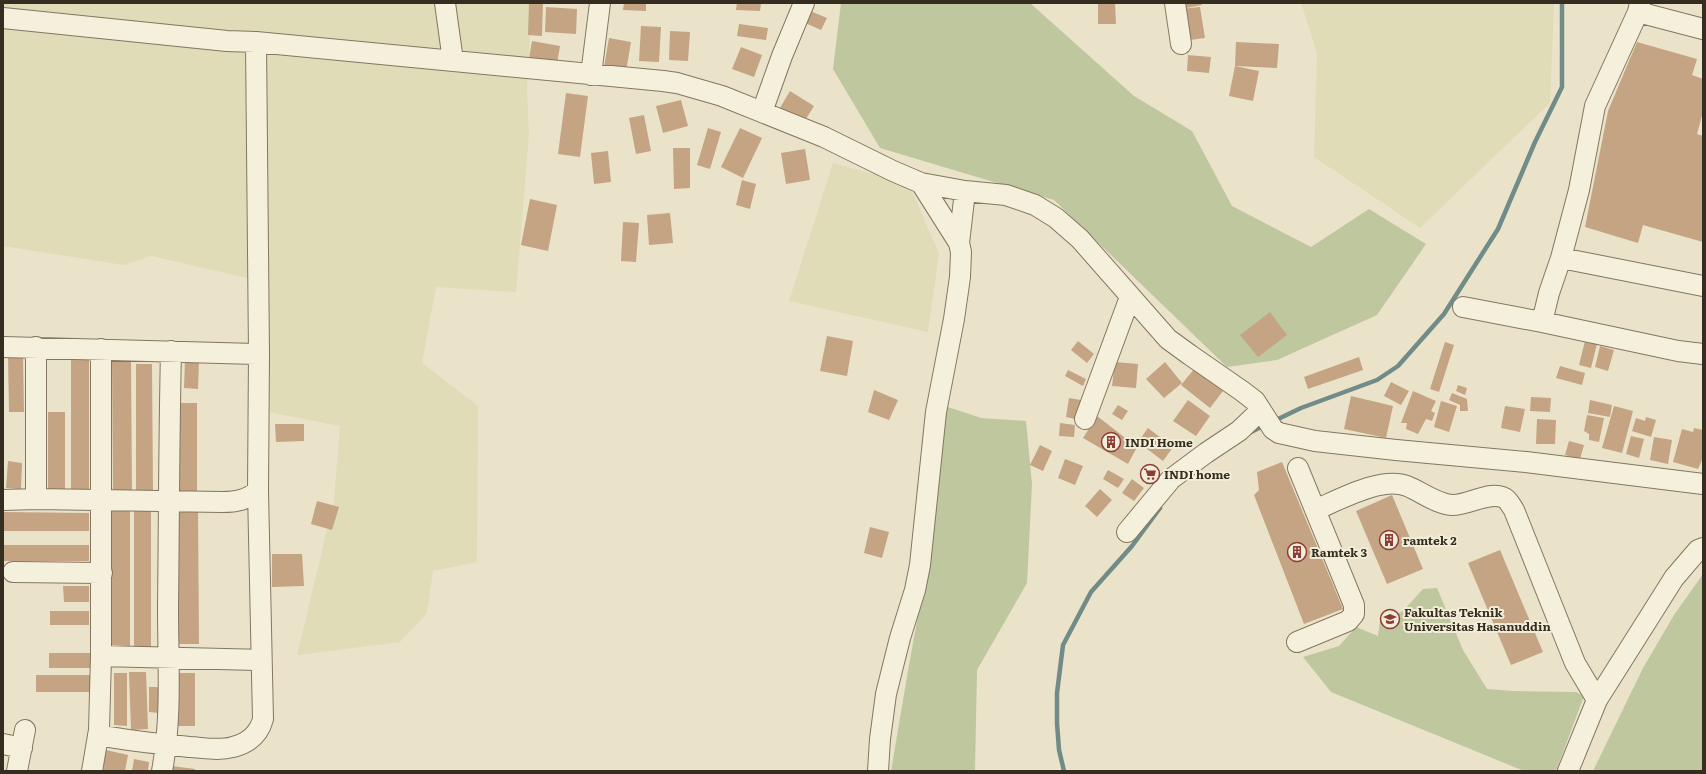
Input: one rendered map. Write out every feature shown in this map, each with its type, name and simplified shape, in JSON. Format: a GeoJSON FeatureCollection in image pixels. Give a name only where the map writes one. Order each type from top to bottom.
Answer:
{"type":"FeatureCollection","features":[{"type":"Feature","properties":{"kind":"street"},"geometry":{"type":"LineString","coordinates":[[445,3],[453,61]]}},
{"type":"Feature","properties":{"kind":"street"},"geometry":{"type":"LineString","coordinates":[[591,75],[600,3]]}},
{"type":"Feature","properties":{"kind":"street"},"geometry":{"type":"LineString","coordinates":[[762,112],[782,56],[804,3]]}},
{"type":"Feature","properties":{"kind":"street"},"geometry":{"type":"LineString","coordinates":[[1175,3],[1181,44]]}},
{"type":"Feature","properties":{"kind":"street"},"geometry":{"type":"LineString","coordinates":[[1542,322],[1548,293],[1560,258],[1579,190],[1595,106],[1639,7],[1703,28]]}},
{"type":"Feature","properties":{"kind":"street"},"geometry":{"type":"LineString","coordinates":[[3,18],[227,41],[256,42],[678,83],[722,96],[824,137],[921,183],[965,191],[1006,195],[1022,199],[1048,213],[1080,239],[1176,346],[1242,390],[1267,419],[1286,435],[1315,441],[1526,462],[1703,484]]}},
{"type":"Feature","properties":{"kind":"street"},"geometry":{"type":"LineString","coordinates":[[98,735],[167,745],[220,749],[234,747],[250,739],[260,730],[263,719],[258,491],[259,354],[256,42]]}},
{"type":"Feature","properties":{"kind":"street"},"geometry":{"type":"LineString","coordinates":[[921,183],[959,243]]}},
{"type":"Feature","properties":{"kind":"street"},"geometry":{"type":"LineString","coordinates":[[878,771],[880,739],[886,694],[900,638],[915,590],[920,565],[936,412],[954,319],[960,277],[961,260],[959,243],[965,191]]}},
{"type":"Feature","properties":{"kind":"street"},"geometry":{"type":"LineString","coordinates":[[1560,258],[1703,286]]}},
{"type":"Feature","properties":{"kind":"street"},"geometry":{"type":"LineString","coordinates":[[1085,419],[1130,296]]}},
{"type":"Feature","properties":{"kind":"street"},"geometry":{"type":"LineString","coordinates":[[1463,307],[1678,351],[1703,354]]}},
{"type":"Feature","properties":{"kind":"street"},"geometry":{"type":"LineString","coordinates":[[3,347],[259,354]]}},
{"type":"Feature","properties":{"kind":"street"},"geometry":{"type":"LineString","coordinates":[[36,347],[36,499]]}},
{"type":"Feature","properties":{"kind":"street"},"geometry":{"type":"LineString","coordinates":[[92,771],[98,735],[102,656],[101,349]]}},
{"type":"Feature","properties":{"kind":"street"},"geometry":{"type":"LineString","coordinates":[[162,771],[167,745],[168,502],[171,351]]}},
{"type":"Feature","properties":{"kind":"street"},"geometry":{"type":"LineString","coordinates":[[1127,532],[1171,479],[1206,452],[1240,431],[1267,419]]}},
{"type":"Feature","properties":{"kind":"street"},"geometry":{"type":"LineString","coordinates":[[1297,642],[1348,621],[1354,614],[1354,605],[1298,468]]}},
{"type":"Feature","properties":{"kind":"street"},"geometry":{"type":"LineString","coordinates":[[1315,510],[1372,487],[1390,484],[1406,486],[1444,505],[1454,505],[1493,495],[1501,496],[1508,500],[1514,510],[1575,663],[1597,700]]}},
{"type":"Feature","properties":{"kind":"street"},"geometry":{"type":"LineString","coordinates":[[3,500],[36,499],[168,502],[239,501],[248,498],[258,491]]}},
{"type":"Feature","properties":{"kind":"street"},"geometry":{"type":"LineString","coordinates":[[1568,771],[1597,700],[1674,578],[1698,550],[1703,548]]}},
{"type":"Feature","properties":{"kind":"street"},"geometry":{"type":"LineString","coordinates":[[1581,771],[1617,686],[1635,664],[1649,642],[1657,623],[1681,588],[1703,565]]}},
{"type":"Feature","properties":{"kind":"street"},"geometry":{"type":"LineString","coordinates":[[13,572],[102,573]]}},
{"type":"Feature","properties":{"kind":"street"},"geometry":{"type":"LineString","coordinates":[[102,656],[168,659],[261,660]]}},
{"type":"Feature","properties":{"kind":"street"},"geometry":{"type":"LineString","coordinates":[[17,741],[17,771]]}},
{"type":"Feature","properties":{"kind":"shaded area"},"geometry":{"type":"Polygon","coordinates":[[[3,3],[532,3],[527,89],[529,135],[516,292],[436,287],[422,363],[478,406],[477,562],[433,571],[427,613],[400,642],[297,655],[334,501],[340,426],[268,412],[265,282],[151,256],[124,265],[3,246],[3,3]]]}},
{"type":"Feature","properties":{"kind":"shaded area"},"geometry":{"type":"Polygon","coordinates":[[[1301,3],[1554,3],[1550,103],[1420,228],[1314,157],[1317,53],[1301,3]]]}},
{"type":"Feature","properties":{"kind":"shaded area"},"geometry":{"type":"Polygon","coordinates":[[[833,163],[909,184],[939,254],[928,332],[789,301],[833,163]]]}},
{"type":"Feature","properties":{"kind":"green space"},"geometry":{"type":"Polygon","coordinates":[[[841,3],[1030,3],[1134,96],[1192,131],[1232,206],[1311,247],[1369,209],[1426,244],[1377,315],[1277,360],[1227,367],[1054,200],[880,148],[833,69],[841,3]]]}},
{"type":"Feature","properties":{"kind":"green space"},"geometry":{"type":"Polygon","coordinates":[[[939,404],[981,418],[1026,421],[1032,484],[1027,583],[977,670],[975,771],[891,771],[928,561],[939,404]]]}},
{"type":"Feature","properties":{"kind":"green space"},"geometry":{"type":"Polygon","coordinates":[[[1703,574],[1703,771],[1593,771],[1643,668],[1674,615],[1703,574]]]}},
{"type":"Feature","properties":{"kind":"green space"},"geometry":{"type":"Polygon","coordinates":[[[1437,588],[1463,650],[1487,689],[1576,692],[1584,696],[1556,771],[1524,771],[1331,692],[1303,657],[1339,646],[1356,627],[1378,636],[1380,621],[1403,611],[1423,589],[1437,588]]]}},
{"type":"Feature","properties":{"kind":"building"},"geometry":{"type":"Polygon","coordinates":[[[529,3],[543,3],[542,36],[528,35],[529,3]]]}},
{"type":"Feature","properties":{"kind":"building"},"geometry":{"type":"Polygon","coordinates":[[[624,3],[646,3],[646,11],[623,10],[624,3]]]}},
{"type":"Feature","properties":{"kind":"building"},"geometry":{"type":"Polygon","coordinates":[[[737,3],[761,3],[760,11],[736,10],[737,3]]]}},
{"type":"Feature","properties":{"kind":"building"},"geometry":{"type":"Polygon","coordinates":[[[1098,3],[1115,3],[1116,24],[1098,24],[1098,3]]]}},
{"type":"Feature","properties":{"kind":"building"},"geometry":{"type":"Polygon","coordinates":[[[1177,3],[1201,3],[1202,5],[1181,9],[1200,7],[1205,38],[1182,41],[1177,3]]]}},
{"type":"Feature","properties":{"kind":"building"},"geometry":{"type":"Polygon","coordinates":[[[546,7],[577,9],[576,34],[545,32],[546,7]]]}},
{"type":"Feature","properties":{"kind":"building"},"geometry":{"type":"Polygon","coordinates":[[[808,10],[827,18],[821,30],[803,22],[808,10]]]}},
{"type":"Feature","properties":{"kind":"building"},"geometry":{"type":"Polygon","coordinates":[[[739,24],[768,28],[766,40],[737,36],[739,24]]]}},
{"type":"Feature","properties":{"kind":"building"},"geometry":{"type":"Polygon","coordinates":[[[641,26],[661,27],[659,62],[639,61],[641,26]]]}},
{"type":"Feature","properties":{"kind":"building"},"geometry":{"type":"Polygon","coordinates":[[[670,31],[690,32],[688,61],[669,60],[670,31]]]}},
{"type":"Feature","properties":{"kind":"building"},"geometry":{"type":"Polygon","coordinates":[[[609,38],[631,42],[626,71],[604,67],[609,38]]]}},
{"type":"Feature","properties":{"kind":"building"},"geometry":{"type":"Polygon","coordinates":[[[532,41],[560,46],[556,70],[528,65],[532,41]]]}},
{"type":"Feature","properties":{"kind":"building"},"geometry":{"type":"Polygon","coordinates":[[[1236,42],[1279,44],[1277,68],[1235,66],[1236,42]]]}},
{"type":"Feature","properties":{"kind":"building"},"geometry":{"type":"Polygon","coordinates":[[[1637,42],[1697,59],[1692,75],[1703,79],[1703,112],[1697,134],[1703,136],[1703,242],[1643,225],[1638,243],[1585,227],[1608,111],[1637,42]]]}},
{"type":"Feature","properties":{"kind":"building"},"geometry":{"type":"Polygon","coordinates":[[[741,47],[762,55],[754,77],[732,69],[741,47]]]}},
{"type":"Feature","properties":{"kind":"building"},"geometry":{"type":"Polygon","coordinates":[[[1188,55],[1211,57],[1209,73],[1187,71],[1188,55]]]}},
{"type":"Feature","properties":{"kind":"building"},"geometry":{"type":"Polygon","coordinates":[[[1235,66],[1259,71],[1253,101],[1229,96],[1235,66]]]}},
{"type":"Feature","properties":{"kind":"building"},"geometry":{"type":"Polygon","coordinates":[[[790,91],[814,106],[801,127],[777,113],[790,91]]]}},
{"type":"Feature","properties":{"kind":"building"},"geometry":{"type":"Polygon","coordinates":[[[566,93],[588,96],[580,157],[558,154],[566,93]]]}},
{"type":"Feature","properties":{"kind":"building"},"geometry":{"type":"Polygon","coordinates":[[[681,100],[688,126],[663,133],[656,106],[681,100]]]}},
{"type":"Feature","properties":{"kind":"building"},"geometry":{"type":"Polygon","coordinates":[[[644,115],[651,151],[636,154],[629,118],[644,115]]]}},
{"type":"Feature","properties":{"kind":"building"},"geometry":{"type":"Polygon","coordinates":[[[708,128],[721,132],[710,169],[697,165],[708,128]]]}},
{"type":"Feature","properties":{"kind":"building"},"geometry":{"type":"Polygon","coordinates":[[[740,128],[762,138],[743,178],[721,167],[740,128]]]}},
{"type":"Feature","properties":{"kind":"building"},"geometry":{"type":"Polygon","coordinates":[[[673,148],[690,148],[690,188],[674,189],[673,148]]]}},
{"type":"Feature","properties":{"kind":"building"},"geometry":{"type":"Polygon","coordinates":[[[805,149],[810,180],[786,184],[781,153],[805,149]]]}},
{"type":"Feature","properties":{"kind":"building"},"geometry":{"type":"Polygon","coordinates":[[[608,151],[611,182],[594,184],[591,153],[608,151]]]}},
{"type":"Feature","properties":{"kind":"building"},"geometry":{"type":"Polygon","coordinates":[[[742,180],[756,184],[750,209],[736,205],[742,180]]]}},
{"type":"Feature","properties":{"kind":"building"},"geometry":{"type":"Polygon","coordinates":[[[530,199],[557,205],[548,251],[521,245],[530,199]]]}},
{"type":"Feature","properties":{"kind":"building"},"geometry":{"type":"Polygon","coordinates":[[[670,213],[673,243],[649,245],[647,215],[670,213]]]}},
{"type":"Feature","properties":{"kind":"building"},"geometry":{"type":"Polygon","coordinates":[[[623,222],[639,223],[636,262],[621,261],[623,222]]]}},
{"type":"Feature","properties":{"kind":"building"},"geometry":{"type":"Polygon","coordinates":[[[1270,312],[1287,335],[1258,357],[1240,335],[1270,312]]]}},
{"type":"Feature","properties":{"kind":"building"},"geometry":{"type":"Polygon","coordinates":[[[827,336],[853,341],[847,376],[820,371],[827,336]]]}},
{"type":"Feature","properties":{"kind":"building"},"geometry":{"type":"Polygon","coordinates":[[[1078,341],[1094,354],[1087,363],[1071,350],[1078,341]]]}},
{"type":"Feature","properties":{"kind":"building"},"geometry":{"type":"Polygon","coordinates":[[[1585,341],[1597,344],[1591,368],[1579,365],[1585,341]]]}},
{"type":"Feature","properties":{"kind":"building"},"geometry":{"type":"Polygon","coordinates":[[[1445,342],[1454,345],[1439,392],[1430,389],[1445,342]]]}},
{"type":"Feature","properties":{"kind":"building"},"geometry":{"type":"Polygon","coordinates":[[[1600,346],[1614,350],[1608,371],[1595,367],[1600,346]]]}},
{"type":"Feature","properties":{"kind":"building"},"geometry":{"type":"Polygon","coordinates":[[[23,356],[24,412],[9,412],[8,357],[23,356]]]}},
{"type":"Feature","properties":{"kind":"building"},"geometry":{"type":"Polygon","coordinates":[[[1359,357],[1363,370],[1308,389],[1304,377],[1359,357]]]}},
{"type":"Feature","properties":{"kind":"building"},"geometry":{"type":"Polygon","coordinates":[[[71,359],[89,359],[89,490],[71,490],[71,359]]]}},
{"type":"Feature","properties":{"kind":"building"},"geometry":{"type":"Polygon","coordinates":[[[185,360],[199,360],[198,389],[184,388],[185,360]]]}},
{"type":"Feature","properties":{"kind":"building"},"geometry":{"type":"Polygon","coordinates":[[[112,361],[131,361],[132,493],[113,493],[112,361]]]}},
{"type":"Feature","properties":{"kind":"building"},"geometry":{"type":"Polygon","coordinates":[[[1115,362],[1138,364],[1136,388],[1112,386],[1115,362]]]}},
{"type":"Feature","properties":{"kind":"building"},"geometry":{"type":"Polygon","coordinates":[[[1165,362],[1182,383],[1164,398],[1146,379],[1165,362]]]}},
{"type":"Feature","properties":{"kind":"building"},"geometry":{"type":"Polygon","coordinates":[[[136,364],[152,364],[153,491],[136,491],[136,364]]]}},
{"type":"Feature","properties":{"kind":"building"},"geometry":{"type":"Polygon","coordinates":[[[1560,366],[1585,373],[1582,385],[1556,378],[1560,366]]]}},
{"type":"Feature","properties":{"kind":"building"},"geometry":{"type":"Polygon","coordinates":[[[1195,368],[1223,391],[1210,408],[1181,385],[1195,368]]]}},
{"type":"Feature","properties":{"kind":"building"},"geometry":{"type":"Polygon","coordinates":[[[1068,370],[1086,379],[1083,386],[1065,376],[1068,370]]]}},
{"type":"Feature","properties":{"kind":"building"},"geometry":{"type":"Polygon","coordinates":[[[1391,382],[1409,391],[1401,405],[1384,396],[1391,382]]]}},
{"type":"Feature","properties":{"kind":"building"},"geometry":{"type":"Polygon","coordinates":[[[1458,385],[1467,388],[1465,395],[1456,391],[1458,385]]]}},
{"type":"Feature","properties":{"kind":"building"},"geometry":{"type":"Polygon","coordinates":[[[874,390],[898,400],[889,420],[868,412],[874,390]]]}},
{"type":"Feature","properties":{"kind":"building"},"geometry":{"type":"Polygon","coordinates":[[[1413,391],[1436,401],[1431,411],[1435,413],[1432,421],[1426,419],[1418,434],[1406,429],[1407,423],[1401,423],[1413,391]]]}},
{"type":"Feature","properties":{"kind":"building"},"geometry":{"type":"Polygon","coordinates":[[[1452,393],[1467,399],[1468,411],[1460,411],[1460,405],[1449,400],[1452,393]]]}},
{"type":"Feature","properties":{"kind":"building"},"geometry":{"type":"Polygon","coordinates":[[[1351,396],[1393,406],[1386,438],[1344,429],[1351,396]]]}},
{"type":"Feature","properties":{"kind":"building"},"geometry":{"type":"Polygon","coordinates":[[[1531,397],[1551,398],[1550,412],[1530,411],[1531,397]]]}},
{"type":"Feature","properties":{"kind":"building"},"geometry":{"type":"Polygon","coordinates":[[[1069,398],[1087,401],[1084,421],[1066,417],[1069,398]]]}},
{"type":"Feature","properties":{"kind":"building"},"geometry":{"type":"Polygon","coordinates":[[[1188,400],[1210,416],[1196,436],[1173,421],[1188,400]]]}},
{"type":"Feature","properties":{"kind":"building"},"geometry":{"type":"Polygon","coordinates":[[[1590,400],[1612,405],[1610,417],[1588,413],[1590,400]]]}},
{"type":"Feature","properties":{"kind":"building"},"geometry":{"type":"Polygon","coordinates":[[[1441,401],[1457,406],[1449,432],[1434,427],[1441,401]]]}},
{"type":"Feature","properties":{"kind":"building"},"geometry":{"type":"Polygon","coordinates":[[[178,403],[197,403],[197,494],[178,494],[178,403]]]}},
{"type":"Feature","properties":{"kind":"building"},"geometry":{"type":"Polygon","coordinates":[[[1118,405],[1128,411],[1122,420],[1112,414],[1118,405]]]}},
{"type":"Feature","properties":{"kind":"building"},"geometry":{"type":"Polygon","coordinates":[[[1505,406],[1525,409],[1520,432],[1501,428],[1505,406]]]}},
{"type":"Feature","properties":{"kind":"building"},"geometry":{"type":"Polygon","coordinates":[[[1614,406],[1633,411],[1622,453],[1602,448],[1614,406]]]}},
{"type":"Feature","properties":{"kind":"building"},"geometry":{"type":"Polygon","coordinates":[[[48,412],[65,412],[65,491],[48,491],[48,412]]]}},
{"type":"Feature","properties":{"kind":"building"},"geometry":{"type":"Polygon","coordinates":[[[1587,415],[1604,418],[1599,442],[1589,440],[1589,434],[1584,431],[1587,415]]]}},
{"type":"Feature","properties":{"kind":"building","name":"INDI Home"},"geometry":{"type":"Polygon","coordinates":[[[1097,416],[1137,447],[1128,464],[1083,438],[1097,416]]]}},
{"type":"Feature","properties":{"kind":"building"},"geometry":{"type":"Polygon","coordinates":[[[1646,417],[1656,420],[1651,437],[1632,431],[1636,418],[1645,421],[1646,417]]]}},
{"type":"Feature","properties":{"kind":"building"},"geometry":{"type":"Polygon","coordinates":[[[1537,419],[1556,420],[1555,444],[1536,444],[1537,419]]]}},
{"type":"Feature","properties":{"kind":"building"},"geometry":{"type":"Polygon","coordinates":[[[1060,423],[1075,425],[1074,437],[1059,436],[1060,423]]]}},
{"type":"Feature","properties":{"kind":"building"},"geometry":{"type":"Polygon","coordinates":[[[275,424],[304,424],[304,441],[276,442],[275,424]]]}},
{"type":"Feature","properties":{"kind":"building"},"geometry":{"type":"Polygon","coordinates":[[[1148,428],[1173,447],[1163,461],[1138,442],[1148,428]]]}},
{"type":"Feature","properties":{"kind":"building"},"geometry":{"type":"Polygon","coordinates":[[[1694,428],[1703,430],[1703,458],[1698,469],[1673,462],[1682,429],[1693,432],[1694,428]]]}},
{"type":"Feature","properties":{"kind":"building"},"geometry":{"type":"Polygon","coordinates":[[[1631,436],[1644,439],[1639,458],[1626,454],[1631,436]]]}},
{"type":"Feature","properties":{"kind":"building"},"geometry":{"type":"Polygon","coordinates":[[[1654,437],[1672,440],[1668,464],[1650,460],[1654,437]]]}},
{"type":"Feature","properties":{"kind":"building"},"geometry":{"type":"Polygon","coordinates":[[[1569,441],[1584,445],[1580,459],[1565,455],[1569,441]]]}},
{"type":"Feature","properties":{"kind":"building"},"geometry":{"type":"Polygon","coordinates":[[[1040,445],[1052,451],[1043,471],[1030,465],[1040,445]]]}},
{"type":"Feature","properties":{"kind":"building"},"geometry":{"type":"Polygon","coordinates":[[[1065,459],[1083,466],[1075,485],[1058,478],[1065,459]]]}},
{"type":"Feature","properties":{"kind":"building"},"geometry":{"type":"Polygon","coordinates":[[[8,461],[22,463],[21,489],[6,488],[8,461]]]}},
{"type":"Feature","properties":{"kind":"building","name":"Ramtek 3"},"geometry":{"type":"Polygon","coordinates":[[[1282,462],[1343,609],[1304,624],[1254,495],[1259,490],[1257,472],[1282,462]]]}},
{"type":"Feature","properties":{"kind":"building"},"geometry":{"type":"Polygon","coordinates":[[[1108,470],[1124,479],[1118,488],[1103,479],[1108,470]]]}},
{"type":"Feature","properties":{"kind":"building"},"geometry":{"type":"Polygon","coordinates":[[[1132,479],[1144,488],[1134,501],[1122,493],[1132,479]]]}},
{"type":"Feature","properties":{"kind":"building"},"geometry":{"type":"Polygon","coordinates":[[[1100,489],[1112,500],[1097,517],[1085,506],[1100,489]]]}},
{"type":"Feature","properties":{"kind":"building","name":"ramtek 2"},"geometry":{"type":"Polygon","coordinates":[[[1392,495],[1423,569],[1387,584],[1356,511],[1392,495]]]}},
{"type":"Feature","properties":{"kind":"building"},"geometry":{"type":"Polygon","coordinates":[[[317,501],[339,507],[332,530],[311,524],[317,501]]]}},
{"type":"Feature","properties":{"kind":"building"},"geometry":{"type":"Polygon","coordinates":[[[112,509],[130,509],[130,646],[112,645],[112,509]]]}},
{"type":"Feature","properties":{"kind":"building"},"geometry":{"type":"Polygon","coordinates":[[[134,510],[151,510],[151,647],[134,647],[134,510]]]}},
{"type":"Feature","properties":{"kind":"building"},"geometry":{"type":"Polygon","coordinates":[[[178,510],[198,510],[199,644],[178,644],[178,510]]]}},
{"type":"Feature","properties":{"kind":"building"},"geometry":{"type":"Polygon","coordinates":[[[3,512],[89,513],[89,531],[3,531],[3,512]]]}},
{"type":"Feature","properties":{"kind":"building"},"geometry":{"type":"Polygon","coordinates":[[[870,527],[889,532],[882,558],[864,553],[870,527]]]}},
{"type":"Feature","properties":{"kind":"building"},"geometry":{"type":"Polygon","coordinates":[[[3,545],[89,545],[89,561],[3,561],[3,545]]]}},
{"type":"Feature","properties":{"kind":"building"},"geometry":{"type":"Polygon","coordinates":[[[1500,550],[1543,652],[1511,665],[1468,563],[1500,550]]]}},
{"type":"Feature","properties":{"kind":"building"},"geometry":{"type":"Polygon","coordinates":[[[272,554],[302,554],[304,586],[272,587],[272,554]]]}},
{"type":"Feature","properties":{"kind":"building"},"geometry":{"type":"Polygon","coordinates":[[[63,586],[89,586],[89,602],[64,602],[63,586]]]}},
{"type":"Feature","properties":{"kind":"building"},"geometry":{"type":"Polygon","coordinates":[[[50,611],[89,611],[89,625],[50,625],[50,611]]]}},
{"type":"Feature","properties":{"kind":"building"},"geometry":{"type":"Polygon","coordinates":[[[49,653],[90,653],[90,668],[49,668],[49,653]]]}},
{"type":"Feature","properties":{"kind":"building"},"geometry":{"type":"Polygon","coordinates":[[[129,672],[146,672],[148,729],[131,730],[129,672]]]}},
{"type":"Feature","properties":{"kind":"building"},"geometry":{"type":"Polygon","coordinates":[[[114,673],[127,673],[127,726],[114,725],[114,673]]]}},
{"type":"Feature","properties":{"kind":"building"},"geometry":{"type":"Polygon","coordinates":[[[178,673],[195,673],[195,726],[178,726],[178,673]]]}},
{"type":"Feature","properties":{"kind":"building"},"geometry":{"type":"Polygon","coordinates":[[[36,675],[90,675],[90,692],[36,692],[36,675]]]}},
{"type":"Feature","properties":{"kind":"building"},"geometry":{"type":"Polygon","coordinates":[[[149,687],[159,687],[159,713],[149,712],[149,687]]]}},
{"type":"Feature","properties":{"kind":"building"},"geometry":{"type":"Polygon","coordinates":[[[106,750],[128,755],[125,771],[103,771],[106,750]]]}},
{"type":"Feature","properties":{"kind":"building"},"geometry":{"type":"Polygon","coordinates":[[[134,759],[149,762],[148,771],[132,771],[134,759]]]}},
{"type":"Feature","properties":{"kind":"building"},"geometry":{"type":"Polygon","coordinates":[[[172,766],[195,769],[194,771],[171,771],[172,766]]]}},
{"type":"Feature","properties":{"kind":"waterway"},"geometry":{"type":"LineString","coordinates":[[1274,421],[1301,408],[1377,380],[1398,366],[1444,314],[1498,229],[1535,142],[1562,87],[1562,3]]}},
{"type":"Feature","properties":{"kind":"waterway"},"geometry":{"type":"LineString","coordinates":[[1249,433],[1265,425]]}},
{"type":"Feature","properties":{"kind":"waterway"},"geometry":{"type":"LineString","coordinates":[[1064,771],[1059,750],[1057,723],[1057,693],[1063,645],[1091,592],[1132,546],[1160,508]]}},
{"type":"Feature","properties":{"kind":"place","name":"INDI Home"},"geometry":{"type":"Point","coordinates":[1111,442]}},
{"type":"Feature","properties":{"kind":"place","name":"INDI home"},"geometry":{"type":"Point","coordinates":[1150,474]}},
{"type":"Feature","properties":{"kind":"place","name":"ramtek 2"},"geometry":{"type":"Point","coordinates":[1389,540]}},
{"type":"Feature","properties":{"kind":"place","name":"Ramtek 3"},"geometry":{"type":"Point","coordinates":[1297,552]}},
{"type":"Feature","properties":{"kind":"place","name":"Fakultas Teknik Universitas Hasanuddin"},"geometry":{"type":"Point","coordinates":[1390,619]}}]}
